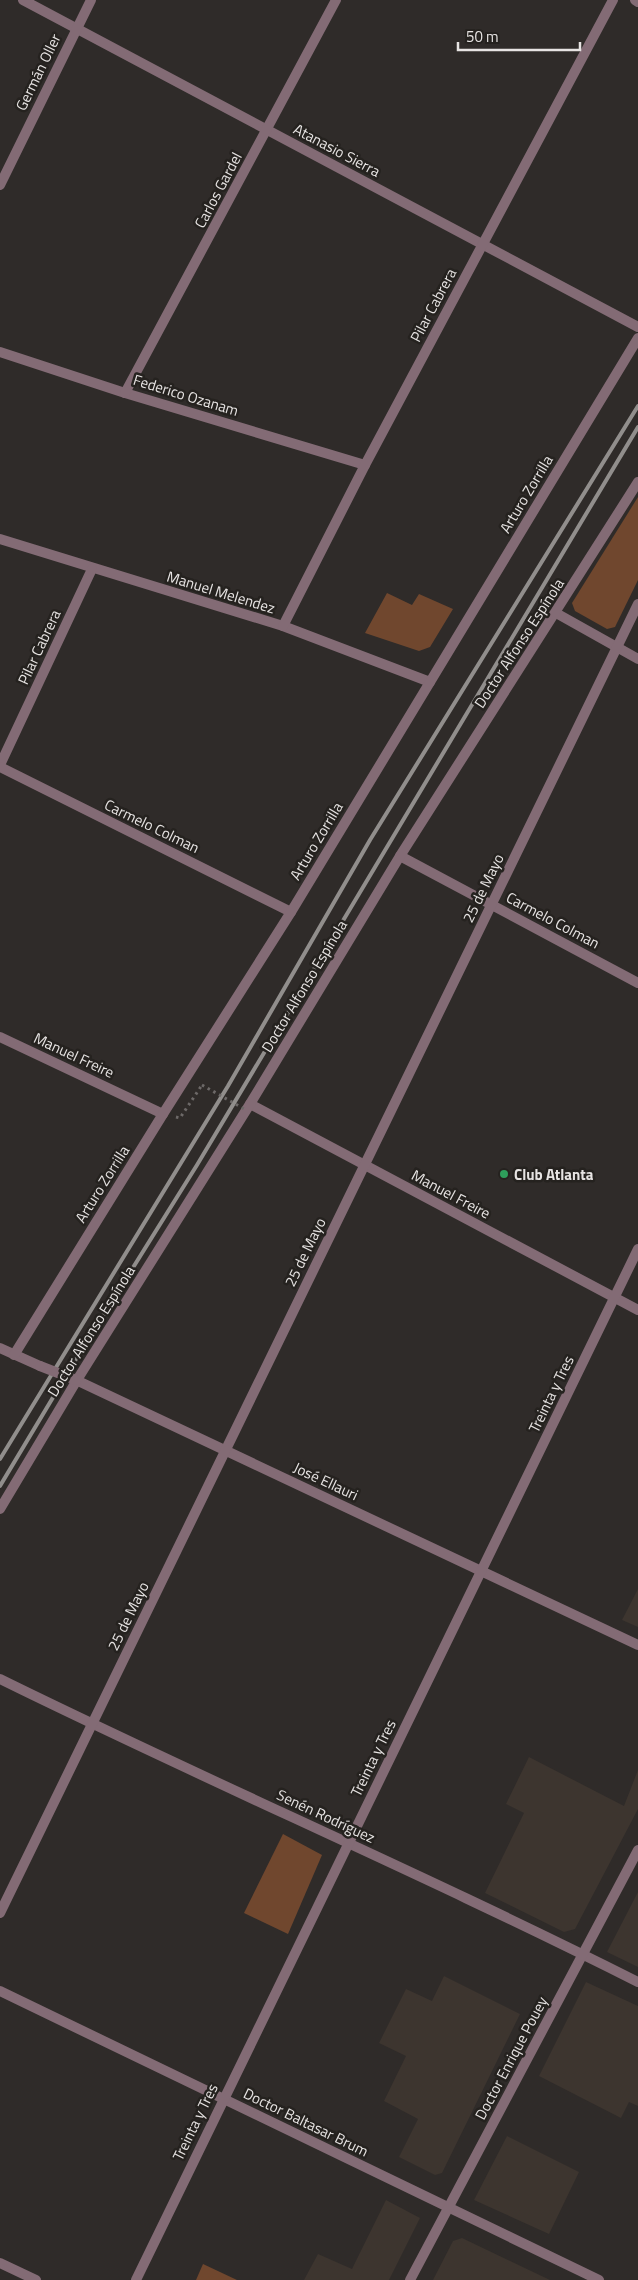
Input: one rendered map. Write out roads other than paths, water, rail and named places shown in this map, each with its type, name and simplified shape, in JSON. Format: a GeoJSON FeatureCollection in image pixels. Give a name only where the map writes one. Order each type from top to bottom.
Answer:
{"type":"FeatureCollection","features":[{"type":"Feature","properties":{"kind":"street","name":"Atanasio Sierra"},"geometry":{"type":"LineString","coordinates":[[23,0],[638,327]]}},
{"type":"Feature","properties":{"kind":"street","name":"Germán Oller"},"geometry":{"type":"LineString","coordinates":[[0,184],[3,169],[91,0]]}},
{"type":"Feature","properties":{"kind":"street","name":"Carlos Gardel"},"geometry":{"type":"LineString","coordinates":[[125,393],[336,0]]}},
{"type":"Feature","properties":{"kind":"street","name":"Pilar Cabrera"},"geometry":{"type":"LineString","coordinates":[[283,626],[365,465],[613,0]]}},
{"type":"Feature","properties":{"kind":"street"},"geometry":{"type":"LineString","coordinates":[[634,0],[638,2]]}},
{"type":"Feature","properties":{"kind":"street","name":"Arturo Zorrilla"},"geometry":{"type":"LineString","coordinates":[[14,1355],[291,912],[638,338]]}},
{"type":"Feature","properties":{"kind":"street","name":"Federico Ozanam"},"geometry":{"type":"LineString","coordinates":[[0,352],[125,393],[365,465]]}},
{"type":"Feature","properties":{"kind":"street","name":"Doctor Alfonso Espínola"},"geometry":{"type":"LineString","coordinates":[[0,1509],[77,1380],[248,1107],[400,856],[638,482]]}},
{"type":"Feature","properties":{"kind":"street","name":"Manuel Melendez"},"geometry":{"type":"LineString","coordinates":[[0,540],[283,626],[430,682]]}},
{"type":"Feature","properties":{"kind":"street","name":"Pilar Cabrera"},"geometry":{"type":"LineString","coordinates":[[0,766],[92,569]]}},
{"type":"Feature","properties":{"kind":"street","name":"25 de Mayo"},"geometry":{"type":"LineString","coordinates":[[0,1913],[638,604]]}},
{"type":"Feature","properties":{"kind":"street"},"geometry":{"type":"LineString","coordinates":[[556,613],[638,659]]}},
{"type":"Feature","properties":{"kind":"street","name":"Carmelo Colman"},"geometry":{"type":"LineString","coordinates":[[0,766],[291,912]]}},
{"type":"Feature","properties":{"kind":"street","name":"Carmelo Colman"},"geometry":{"type":"LineString","coordinates":[[400,856],[638,983]]}},
{"type":"Feature","properties":{"kind":"street","name":"Manuel Freire"},"geometry":{"type":"LineString","coordinates":[[0,1037],[163,1114]]}},
{"type":"Feature","properties":{"kind":"street","name":"Manuel Freire"},"geometry":{"type":"LineString","coordinates":[[248,1107],[638,1310]]}},
{"type":"Feature","properties":{"kind":"street","name":"Treinta y Tres"},"geometry":{"type":"LineString","coordinates":[[136,2280],[347,1843],[482,1572],[638,1249]]}},
{"type":"Feature","properties":{"kind":"street","name":"José Ellauri"},"geometry":{"type":"LineString","coordinates":[[0,1348],[77,1380],[638,1645]]}},
{"type":"Feature","properties":{"kind":"street","name":"Senén Rodríguez"},"geometry":{"type":"LineString","coordinates":[[0,1679],[93,1725],[347,1843],[638,1982]]}},
{"type":"Feature","properties":{"kind":"street","name":"Doctor Enrique Pouey"},"geometry":{"type":"LineString","coordinates":[[410,2280],[638,1850]]}},
{"type":"Feature","properties":{"kind":"street","name":"Doctor Baltasar Brum"},"geometry":{"type":"LineString","coordinates":[[0,1991],[599,2280]]}},
{"type":"Feature","properties":{"kind":"street"},"geometry":{"type":"LineString","coordinates":[[0,2263],[36,2280]]}},
{"type":"Feature","properties":{"kind":"railway"},"geometry":{"type":"LineString","coordinates":[[0,1459],[228,1086],[370,840],[638,406]]}},
{"type":"Feature","properties":{"kind":"railway"},"geometry":{"type":"LineString","coordinates":[[0,1486],[76,1359],[197,1165],[638,427]]}},
{"type":"Feature","properties":{"kind":"place","name":"Club Atlanta"},"geometry":{"type":"Point","coordinates":[504,1174]}}]}
